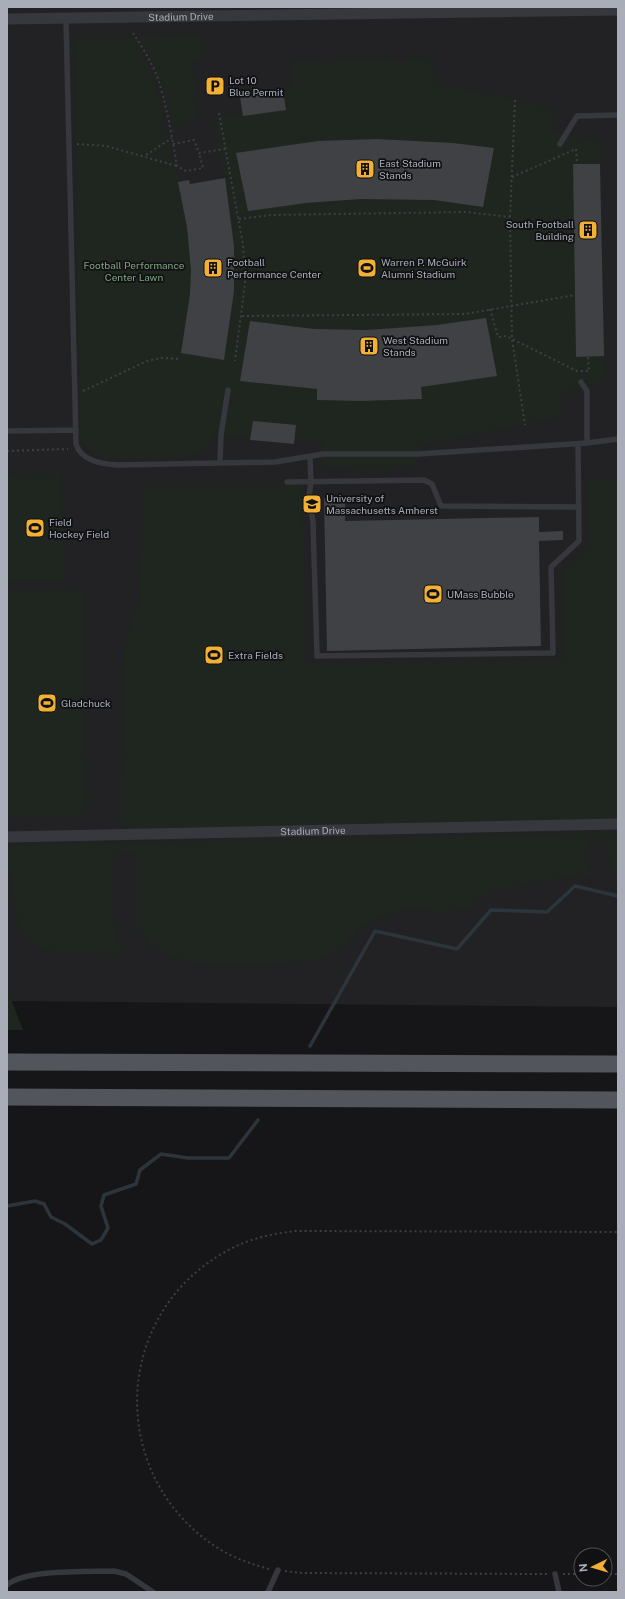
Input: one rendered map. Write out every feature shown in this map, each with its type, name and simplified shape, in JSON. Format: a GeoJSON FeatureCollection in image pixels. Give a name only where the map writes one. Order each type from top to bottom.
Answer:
{"type":"FeatureCollection","features":[{"type":"Feature","properties":{"kind":"main road"},"geometry":{"type":"LineString","coordinates":[[7,1062],[618,1064]]}},
{"type":"Feature","properties":{"kind":"main road"},"geometry":{"type":"LineString","coordinates":[[7,1098],[618,1100]]}},
{"type":"Feature","properties":{"kind":"street","name":"Stadium Drive"},"geometry":{"type":"LineString","coordinates":[[7,19],[294,11],[618,10]]}},
{"type":"Feature","properties":{"kind":"street","name":"Stadium Drive"},"geometry":{"type":"LineString","coordinates":[[7,837],[618,824]]}},
{"type":"Feature","properties":{"kind":"lane"},"geometry":{"type":"LineString","coordinates":[[66,18],[76,430],[78,449],[88,458],[104,464],[275,462],[323,454],[418,454],[578,444],[618,439]]}},
{"type":"Feature","properties":{"kind":"lane"},"geometry":{"type":"LineString","coordinates":[[560,144],[577,116],[618,115]]}},
{"type":"Feature","properties":{"kind":"lane"},"geometry":{"type":"LineString","coordinates":[[581,382],[587,391],[587,443]]}},
{"type":"Feature","properties":{"kind":"lane"},"geometry":{"type":"LineString","coordinates":[[220,462],[221,435],[228,390]]}},
{"type":"Feature","properties":{"kind":"lane"},"geometry":{"type":"LineString","coordinates":[[7,431],[76,430]]}},
{"type":"Feature","properties":{"kind":"lane"},"geometry":{"type":"LineString","coordinates":[[310,457],[311,481],[309,498],[313,522],[317,656],[553,653],[551,567],[580,540],[578,444]]}},
{"type":"Feature","properties":{"kind":"lane"},"geometry":{"type":"LineString","coordinates":[[287,482],[424,480],[432,484],[441,506],[579,507]]}},
{"type":"Feature","properties":{"kind":"lane"},"geometry":{"type":"LineString","coordinates":[[268,1592],[278,1570]]}},
{"type":"Feature","properties":{"kind":"lane"},"geometry":{"type":"LineString","coordinates":[[7,1585],[13,1580],[40,1574],[114,1571],[126,1574],[153,1592]]}},
{"type":"Feature","properties":{"kind":"lane"},"geometry":{"type":"LineString","coordinates":[[555,1574],[559,1592]]}},
{"type":"Feature","properties":{"kind":"path"},"geometry":{"type":"LineString","coordinates":[[133,33],[145,52],[158,79],[177,166]]}},
{"type":"Feature","properties":{"kind":"path"},"geometry":{"type":"LineString","coordinates":[[515,100],[510,218],[512,339],[525,425]]}},
{"type":"Feature","properties":{"kind":"path"},"geometry":{"type":"LineString","coordinates":[[219,113],[243,245],[245,283],[235,362]]}},
{"type":"Feature","properties":{"kind":"path"},"geometry":{"type":"LineString","coordinates":[[146,156],[172,138]]}},
{"type":"Feature","properties":{"kind":"path"},"geometry":{"type":"LineString","coordinates":[[68,144],[106,146],[146,156],[177,166],[186,171],[203,168],[194,140],[173,144]]}},
{"type":"Feature","properties":{"kind":"path"},"geometry":{"type":"LineString","coordinates":[[199,153],[226,149]]}},
{"type":"Feature","properties":{"kind":"path"},"geometry":{"type":"LineString","coordinates":[[512,177],[576,149],[577,164]]}},
{"type":"Feature","properties":{"kind":"path"},"geometry":{"type":"LineString","coordinates":[[239,219],[271,215],[466,212],[510,218]]}},
{"type":"Feature","properties":{"kind":"path"},"geometry":{"type":"LineString","coordinates":[[242,316],[466,314],[575,295]]}},
{"type":"Feature","properties":{"kind":"path"},"geometry":{"type":"LineString","coordinates":[[490,309],[498,337],[506,336],[577,371],[589,371],[588,356]]}},
{"type":"Feature","properties":{"kind":"path"},"geometry":{"type":"LineString","coordinates":[[75,394],[98,386],[148,361],[162,358],[180,359]]}},
{"type":"Feature","properties":{"kind":"path"},"geometry":{"type":"LineString","coordinates":[[7,451],[78,449]]}},
{"type":"Feature","properties":{"kind":"path"},"geometry":{"type":"LineString","coordinates":[[573,1574],[301,1573],[278,1570],[244,1561],[222,1550],[202,1536],[184,1520],[169,1502],[156,1481],[146,1459],[140,1436],[137,1412],[137,1387],[141,1364],[148,1340],[158,1318],[171,1298],[187,1280],[216,1258],[248,1241],[271,1234],[295,1231],[618,1232]]}},
{"type":"Feature","properties":{"kind":"shaded area","name":"University of Massachusetts Amherst"},"geometry":{"type":"Polygon","coordinates":[[[7,7],[618,7],[618,1007],[7,1001],[7,7]]]}},
{"type":"Feature","properties":{"kind":"green space"},"geometry":{"type":"Polygon","coordinates":[[[201,35],[202,61],[192,63],[200,105],[197,106],[200,120],[186,122],[187,126],[175,127],[171,122],[164,91],[158,75],[151,59],[138,37],[201,35]]]}},
{"type":"Feature","properties":{"kind":"green space","name":"Football Performance Center Lawn"},"geometry":{"type":"Polygon","coordinates":[[[132,37],[151,69],[156,82],[178,182],[190,184],[224,178],[213,118],[242,113],[240,97],[293,89],[292,60],[318,60],[319,62],[335,62],[335,59],[391,58],[391,61],[407,61],[408,58],[434,57],[435,83],[551,107],[552,130],[601,142],[602,164],[600,164],[606,380],[560,395],[562,417],[418,446],[418,466],[389,467],[389,470],[352,470],[352,467],[323,468],[322,441],[294,441],[294,444],[213,434],[206,448],[200,453],[192,456],[122,459],[96,455],[88,450],[82,442],[80,433],[73,38],[132,37]]]}},
{"type":"Feature","properties":{"kind":"green space","name":"Field Hockey Field"},"geometry":{"type":"Polygon","coordinates":[[[62,473],[64,581],[7,582],[7,474],[62,473]]]}},
{"type":"Feature","properties":{"kind":"green space","name":"Extra Fields"},"geometry":{"type":"Polygon","coordinates":[[[618,479],[618,823],[120,834],[123,651],[139,599],[144,486],[302,485],[306,665],[562,660],[561,573],[589,545],[588,480],[618,479]]]}},
{"type":"Feature","properties":{"kind":"green space","name":"Gladchuck"},"geometry":{"type":"Polygon","coordinates":[[[86,590],[87,815],[7,816],[7,591],[86,590]]]}},
{"type":"Feature","properties":{"kind":"green space"},"geometry":{"type":"Polygon","coordinates":[[[596,833],[618,834],[618,875],[614,875],[605,844],[596,839],[595,834],[584,853],[593,877],[579,874],[491,891],[468,909],[440,912],[407,907],[359,928],[346,944],[321,959],[270,965],[227,966],[193,963],[156,952],[137,927],[137,857],[130,852],[114,854],[112,905],[118,943],[122,955],[41,950],[19,931],[10,869],[7,868],[7,845],[596,833]]]}},
{"type":"Feature","properties":{"kind":"green space"},"geometry":{"type":"Polygon","coordinates":[[[7,989],[23,1030],[7,1030],[7,989]]]}},
{"type":"Feature","properties":{"kind":"building"},"geometry":{"type":"Polygon","coordinates":[[[283,90],[286,110],[243,116],[240,97],[283,90]]]}},
{"type":"Feature","properties":{"kind":"building","name":"East Stadium Stands"},"geometry":{"type":"Polygon","coordinates":[[[376,139],[453,143],[494,148],[483,207],[434,200],[361,199],[306,203],[248,211],[236,153],[318,141],[376,139]]]}},
{"type":"Feature","properties":{"kind":"building","name":"South Football Building"},"geometry":{"type":"Polygon","coordinates":[[[573,164],[600,164],[604,356],[576,357],[573,164]]]}},
{"type":"Feature","properties":{"kind":"building","name":"Football Performance Center"},"geometry":{"type":"Polygon","coordinates":[[[225,178],[234,246],[234,291],[224,360],[181,353],[190,294],[191,270],[187,227],[178,182],[189,180],[190,184],[225,178]]]}},
{"type":"Feature","properties":{"kind":"building","name":"West Stadium Stands"},"geometry":{"type":"Polygon","coordinates":[[[486,318],[497,376],[421,387],[422,399],[361,401],[317,400],[317,389],[240,381],[250,321],[314,329],[367,330],[437,325],[486,318]]]}},
{"type":"Feature","properties":{"kind":"building"},"geometry":{"type":"Polygon","coordinates":[[[253,421],[296,425],[294,444],[250,440],[253,421]]]}},
{"type":"Feature","properties":{"kind":"building","name":"UMass Bubble"},"geometry":{"type":"Polygon","coordinates":[[[345,497],[345,521],[539,517],[539,532],[563,531],[563,540],[539,541],[541,646],[327,651],[324,498],[345,497]]]}},
{"type":"Feature","properties":{"kind":"waterway"},"geometry":{"type":"LineString","coordinates":[[310,1046],[375,931],[457,949],[491,910],[547,912],[575,886],[618,896]]}},
{"type":"Feature","properties":{"kind":"waterway"},"geometry":{"type":"LineString","coordinates":[[7,1206],[35,1201],[44,1204],[51,1217],[65,1224],[92,1244],[101,1240],[108,1228],[101,1206],[104,1195],[136,1184],[140,1170],[161,1154],[188,1158],[229,1158],[258,1120]]}},
{"type":"Feature","properties":{"kind":"place","name":"Lot 10 Blue Permit"},"geometry":{"type":"Point","coordinates":[215,86]}},
{"type":"Feature","properties":{"kind":"place","name":"East Stadium Stands"},"geometry":{"type":"Point","coordinates":[365,169]}},
{"type":"Feature","properties":{"kind":"place","name":"South Football Building"},"geometry":{"type":"Point","coordinates":[588,230]}},
{"type":"Feature","properties":{"kind":"place","name":"Football Performance Center"},"geometry":{"type":"Point","coordinates":[213,268]}},
{"type":"Feature","properties":{"kind":"place","name":"Warren P. McGuirk Alumni Stadium"},"geometry":{"type":"Point","coordinates":[367,268]}},
{"type":"Feature","properties":{"kind":"place","name":"West Stadium Stands"},"geometry":{"type":"Point","coordinates":[369,346]}},
{"type":"Feature","properties":{"kind":"place","name":"University of Massachusetts Amherst"},"geometry":{"type":"Point","coordinates":[312,504]}},
{"type":"Feature","properties":{"kind":"place","name":"Field Hockey Field"},"geometry":{"type":"Point","coordinates":[35,528]}},
{"type":"Feature","properties":{"kind":"place","name":"UMass Bubble"},"geometry":{"type":"Point","coordinates":[433,594]}},
{"type":"Feature","properties":{"kind":"place","name":"Extra Fields"},"geometry":{"type":"Point","coordinates":[214,655]}},
{"type":"Feature","properties":{"kind":"place","name":"Gladchuck"},"geometry":{"type":"Point","coordinates":[47,703]}}]}
